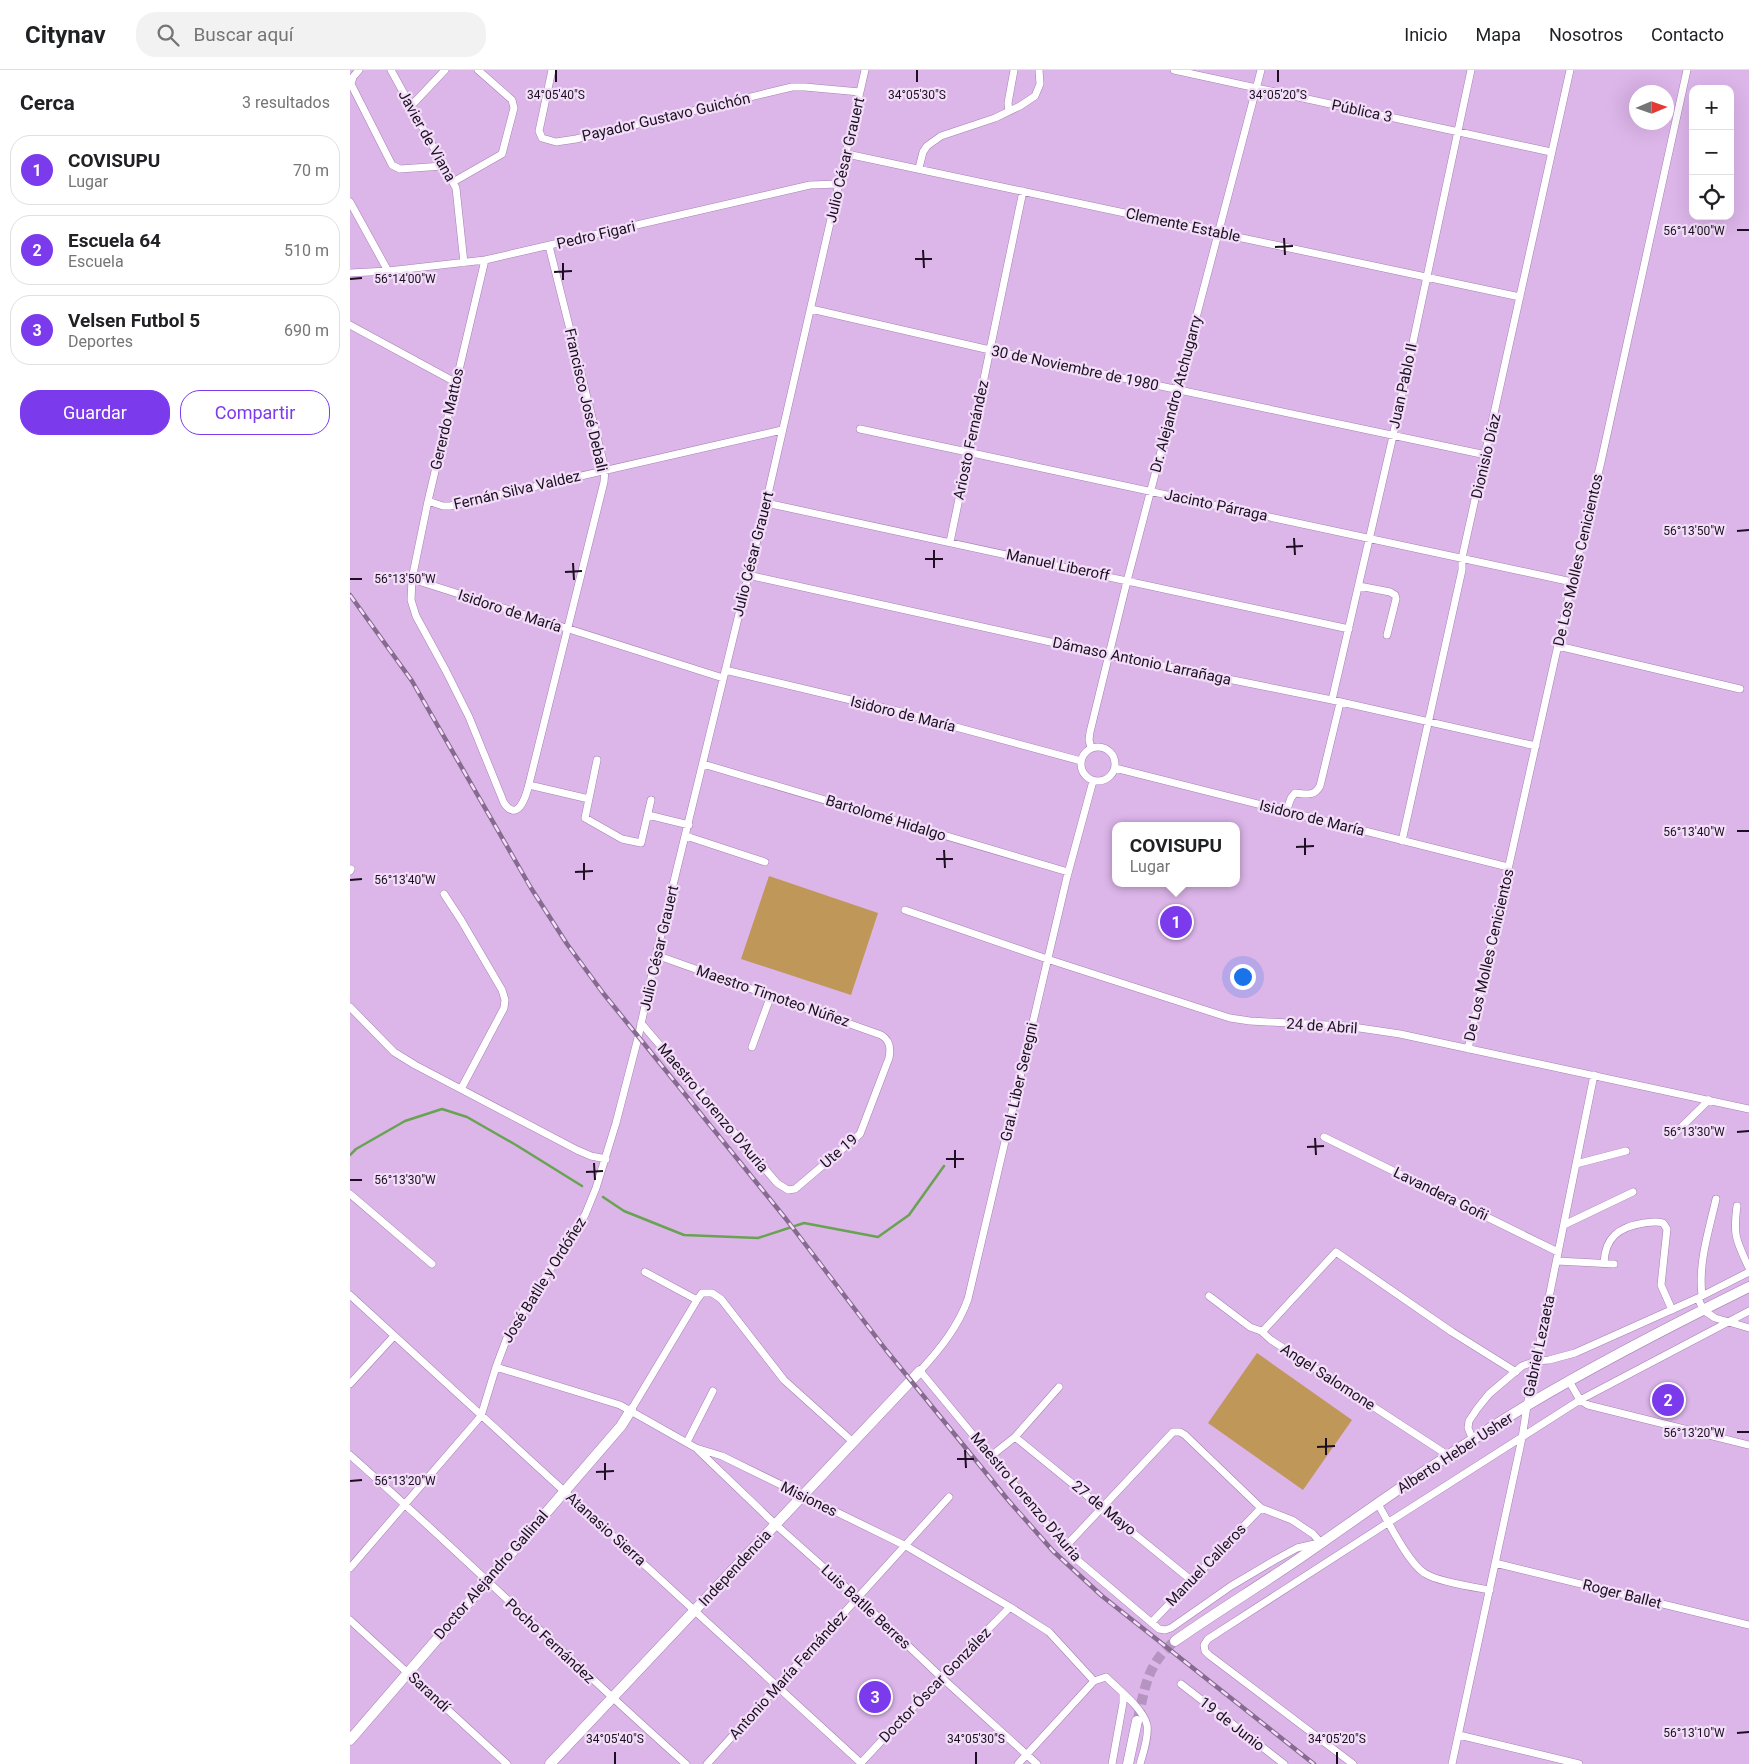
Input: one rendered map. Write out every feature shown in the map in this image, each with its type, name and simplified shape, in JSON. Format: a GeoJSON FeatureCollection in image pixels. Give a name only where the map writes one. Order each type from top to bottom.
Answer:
{"type":"FeatureCollection","features":[{"type":"Feature","properties":{"kind":"street"},"geometry":{"type":"LineString","coordinates":[[359,70],[353,77],[351,84],[392,165],[400,169],[443,166]]}},
{"type":"Feature","properties":{"kind":"street","name":"Javier de Viana"},"geometry":{"type":"LineString","coordinates":[[391,70],[457,192],[464,263]]}},
{"type":"Feature","properties":{"kind":"street"},"geometry":{"type":"LineString","coordinates":[[412,106],[446,70]]}},
{"type":"Feature","properties":{"kind":"street"},"geometry":{"type":"LineString","coordinates":[[453,182],[502,154],[514,108],[512,100],[478,70]]}},
{"type":"Feature","properties":{"kind":"street","name":"Payador Gustavo Guichón"},"geometry":{"type":"LineString","coordinates":[[552,70],[539,131],[542,138],[550,141],[565,141],[792,87],[860,92]]}},
{"type":"Feature","properties":{"kind":"street","name":"Julio César Grauert"},"geometry":{"type":"LineString","coordinates":[[638,1038],[656,955],[766,503],[865,70]]}},
{"type":"Feature","properties":{"kind":"street"},"geometry":{"type":"LineString","coordinates":[[1009,111],[1008,103],[1014,70]]}},
{"type":"Feature","properties":{"kind":"street"},"geometry":{"type":"LineString","coordinates":[[919,168],[922,152],[941,136],[994,118],[1035,96],[1040,84],[1039,70]]}},
{"type":"Feature","properties":{"kind":"street","name":"Pública 3"},"geometry":{"type":"LineString","coordinates":[[1174,70],[1551,152]]}},
{"type":"Feature","properties":{"kind":"street","name":"Dr. Alejandro Atchugarry"},"geometry":{"type":"LineString","coordinates":[[1091,748],[1090,732],[1127,581],[1261,70]]}},
{"type":"Feature","properties":{"kind":"street","name":"Juan Pablo II"},"geometry":{"type":"LineString","coordinates":[[1286,812],[1295,793],[1314,794],[1320,786],[1349,629],[1393,436],[1471,70]]}},
{"type":"Feature","properties":{"kind":"street","name":"Dionisio Díaz"},"geometry":{"type":"LineString","coordinates":[[1402,841],[1462,570],[1462,558],[1570,70]]}},
{"type":"Feature","properties":{"kind":"street","name":"De Los Molles Cenicientos"},"geometry":{"type":"LineString","coordinates":[[1468,1049],[1572,582],[1601,462],[1687,70]]}},
{"type":"Feature","properties":{"kind":"street","name":"Clemente Estable"},"geometry":{"type":"LineString","coordinates":[[847,154],[1520,297]]}},
{"type":"Feature","properties":{"kind":"street","name":"Pedro Figari"},"geometry":{"type":"LineString","coordinates":[[350,273],[388,271],[486,260],[810,185],[839,184]]}},
{"type":"Feature","properties":{"kind":"street","name":"Ariosto Fernández"},"geometry":{"type":"LineString","coordinates":[[950,542],[1023,191]]}},
{"type":"Feature","properties":{"kind":"street"},"geometry":{"type":"LineString","coordinates":[[350,202],[388,271]]}},
{"type":"Feature","properties":{"kind":"street","name":"Francisco José Debali"},"geometry":{"type":"LineString","coordinates":[[512,810],[517,809],[523,803],[528,785],[568,630],[604,482],[605,470],[550,246]]}},
{"type":"Feature","properties":{"kind":"street","name":"Gererdo Mattos"},"geometry":{"type":"LineString","coordinates":[[486,260],[455,382],[428,501],[412,579],[410,600],[416,616],[470,717],[504,803],[512,810]]}},
{"type":"Feature","properties":{"kind":"street","name":"30 de Noviembre de 1980"},"geometry":{"type":"LineString","coordinates":[[810,309],[990,350],[1486,455]]}},
{"type":"Feature","properties":{"kind":"street"},"geometry":{"type":"LineString","coordinates":[[350,325],[455,382]]}},
{"type":"Feature","properties":{"kind":"street","name":"Jacinto Párraga"},"geometry":{"type":"LineString","coordinates":[[860,429],[1572,582]]}},
{"type":"Feature","properties":{"kind":"street","name":"Fernán Silva Valdez"},"geometry":{"type":"LineString","coordinates":[[428,501],[443,506],[450,506],[782,430]]}},
{"type":"Feature","properties":{"kind":"street","name":"Manuel Liberoff"},"geometry":{"type":"LineString","coordinates":[[766,503],[1349,629]]}},
{"type":"Feature","properties":{"kind":"street","name":"Dámaso Antonio Larrañaga"},"geometry":{"type":"LineString","coordinates":[[748,575],[1536,746]]}},
{"type":"Feature","properties":{"kind":"street","name":"Isidoro de María"},"geometry":{"type":"LineString","coordinates":[[412,579],[568,630],[724,674],[897,711],[1081,761]]}},
{"type":"Feature","properties":{"kind":"street"},"geometry":{"type":"LineString","coordinates":[[1359,586],[1390,592],[1395,595],[1396,599],[1387,634]]}},
{"type":"Feature","properties":{"kind":"street"},"geometry":{"type":"LineString","coordinates":[[1558,646],[1740,690]]}},
{"type":"Feature","properties":{"kind":"street"},"geometry":{"type":"LineString","coordinates":[[1100,747],[1109,751],[1115,758],[1115,768],[1109,778],[1101,782],[1092,781],[1084,775],[1081,766],[1084,754],[1091,748],[1100,747]]}},
{"type":"Feature","properties":{"kind":"street"},"geometry":{"type":"LineString","coordinates":[[596,760],[585,818],[622,839],[641,843],[652,800]]}},
{"type":"Feature","properties":{"kind":"street","name":"Bartolomé Hidalgo"},"geometry":{"type":"LineString","coordinates":[[703,764],[1068,872]]}},
{"type":"Feature","properties":{"kind":"street","name":"Isidoro de María"},"geometry":{"type":"LineString","coordinates":[[1115,768],[1508,867]]}},
{"type":"Feature","properties":{"kind":"street","name":"Gral. Liber Seregni"},"geometry":{"type":"LineString","coordinates":[[920,1371],[954,1330],[968,1298],[1047,959],[1092,781]]}},
{"type":"Feature","properties":{"kind":"street"},"geometry":{"type":"LineString","coordinates":[[528,785],[589,800]]}},
{"type":"Feature","properties":{"kind":"street"},"geometry":{"type":"LineString","coordinates":[[648,815],[689,825]]}},
{"type":"Feature","properties":{"kind":"street"},"geometry":{"type":"LineString","coordinates":[[686,836],[765,862]]}},
{"type":"Feature","properties":{"kind":"street"},"geometry":{"type":"LineString","coordinates":[[444,894],[502,990],[506,1000],[504,1008],[461,1089]]}},
{"type":"Feature","properties":{"kind":"street","name":"24 de Abril"},"geometry":{"type":"LineString","coordinates":[[905,910],[1047,959],[1230,1018],[1258,1022],[1355,1027],[1400,1034],[1749,1109]]}},
{"type":"Feature","properties":{"kind":"street","name":"Maestro Timoteo Núñez"},"geometry":{"type":"LineString","coordinates":[[656,955],[874,1032],[885,1037],[888,1041]]}},
{"type":"Feature","properties":{"kind":"street"},"geometry":{"type":"LineString","coordinates":[[752,1047],[770,996]]}},
{"type":"Feature","properties":{"kind":"street"},"geometry":{"type":"LineString","coordinates":[[350,1007],[394,1052],[414,1065],[577,1150],[591,1156],[606,1159]]}},
{"type":"Feature","properties":{"kind":"street","name":"Maestro Lorenzo D'Auria"},"geometry":{"type":"LineString","coordinates":[[641,1023],[777,1183],[788,1190]]}},
{"type":"Feature","properties":{"kind":"street","name":"José Batlle y Ordóñez"},"geometry":{"type":"LineString","coordinates":[[350,1568],[481,1416],[503,1347],[515,1322],[585,1215],[606,1159],[638,1038]]}},
{"type":"Feature","properties":{"kind":"street","name":"Ute 19"},"geometry":{"type":"LineString","coordinates":[[788,1190],[795,1189],[860,1134],[887,1064],[890,1051],[888,1041]]}},
{"type":"Feature","properties":{"kind":"street","name":"Gabriel Lezaeta"},"geometry":{"type":"LineString","coordinates":[[1452,1764],[1522,1438],[1594,1075]]}},
{"type":"Feature","properties":{"kind":"street"},"geometry":{"type":"LineString","coordinates":[[1672,1136],[1709,1100]]}},
{"type":"Feature","properties":{"kind":"street","name":"Lavandera Goñi"},"geometry":{"type":"LineString","coordinates":[[1324,1137],[1558,1252]]}},
{"type":"Feature","properties":{"kind":"street"},"geometry":{"type":"LineString","coordinates":[[1576,1164],[1626,1151]]}},
{"type":"Feature","properties":{"kind":"street"},"geometry":{"type":"LineString","coordinates":[[1564,1225],[1633,1192]]}},
{"type":"Feature","properties":{"kind":"street"},"geometry":{"type":"LineString","coordinates":[[350,1194],[432,1264]]}},
{"type":"Feature","properties":{"kind":"street"},"geometry":{"type":"LineString","coordinates":[[1716,1199],[1700,1281],[1700,1297],[1703,1310],[1727,1323],[1749,1328]]}},
{"type":"Feature","properties":{"kind":"street"},"geometry":{"type":"LineString","coordinates":[[1737,1206],[1734,1228],[1737,1241],[1749,1268]]}},
{"type":"Feature","properties":{"kind":"street"},"geometry":{"type":"LineString","coordinates":[[1604,1263],[1606,1246],[1618,1232],[1637,1224],[1663,1222],[1667,1229],[1660,1286],[1672,1310]]}},
{"type":"Feature","properties":{"kind":"street"},"geometry":{"type":"LineString","coordinates":[[1262,1332],[1336,1252],[1452,1332],[1516,1372]]}},
{"type":"Feature","properties":{"kind":"street"},"geometry":{"type":"LineString","coordinates":[[1557,1261],[1614,1264]]}},
{"type":"Feature","properties":{"kind":"street"},"geometry":{"type":"LineString","coordinates":[[645,1272],[696,1300]]}},
{"type":"Feature","properties":{"kind":"street"},"geometry":{"type":"LineString","coordinates":[[1473,1440],[1468,1428],[1469,1421],[1476,1409],[1489,1394],[1522,1366],[1536,1361],[1549,1360],[1575,1353],[1700,1297],[1749,1272]]}},
{"type":"Feature","properties":{"kind":"street","name":"Alberto Heber Usher"},"geometry":{"type":"LineString","coordinates":[[1175,1641],[1449,1456],[1527,1406],[1749,1287]]}},
{"type":"Feature","properties":{"kind":"street"},"geometry":{"type":"LineString","coordinates":[[631,1410],[696,1300],[702,1292],[712,1293],[721,1299],[784,1380],[854,1442]]}},
{"type":"Feature","properties":{"kind":"street","name":"Atanasio Sierra"},"geometry":{"type":"LineString","coordinates":[[350,1295],[861,1764]]}},
{"type":"Feature","properties":{"kind":"street","name":"Angel Salomone"},"geometry":{"type":"LineString","coordinates":[[1209,1296],[1250,1327],[1262,1332],[1271,1340],[1449,1456]]}},
{"type":"Feature","properties":{"kind":"street","name":"Alberto Heber Usher"},"geometry":{"type":"LineString","coordinates":[[1353,1764],[1209,1655],[1205,1651],[1204,1645],[1208,1640],[1580,1400],[1749,1311]]}},
{"type":"Feature","properties":{"kind":"street"},"geometry":{"type":"LineString","coordinates":[[350,1384],[394,1336]]}},
{"type":"Feature","properties":{"kind":"street","name":"Misiones"},"geometry":{"type":"LineString","coordinates":[[496,1367],[612,1402],[631,1410],[696,1448],[722,1456],[906,1546],[1049,1632],[1094,1681]]}},
{"type":"Feature","properties":{"kind":"street","name":"Maestro Lorenzo D'Auria"},"geometry":{"type":"LineString","coordinates":[[920,1371],[1075,1558],[1159,1628],[1165,1630],[1171,1628],[1231,1586],[1297,1548],[1321,1543]]}},
{"type":"Feature","properties":{"kind":"street","name":"Independencia"},"geometry":{"type":"LineString","coordinates":[[550,1764],[920,1371]]}},
{"type":"Feature","properties":{"kind":"street"},"geometry":{"type":"LineString","coordinates":[[1569,1382],[1580,1400],[1588,1405],[1749,1445]]}},
{"type":"Feature","properties":{"kind":"street"},"geometry":{"type":"LineString","coordinates":[[991,1456],[1015,1437],[1059,1387]]}},
{"type":"Feature","properties":{"kind":"street"},"geometry":{"type":"LineString","coordinates":[[687,1442],[713,1391]]}},
{"type":"Feature","properties":{"kind":"street","name":"Doctor Alejandro Gallinal"},"geometry":{"type":"LineString","coordinates":[[350,1740],[621,1426],[631,1410]]}},
{"type":"Feature","properties":{"kind":"street"},"geometry":{"type":"LineString","coordinates":[[1066,1547],[1173,1432],[1185,1434],[1261,1508],[1292,1520],[1313,1534],[1321,1543]]}},
{"type":"Feature","properties":{"kind":"street","name":"27 de Mayo"},"geometry":{"type":"LineString","coordinates":[[1015,1437],[1191,1580]]}},
{"type":"Feature","properties":{"kind":"street","name":"Luis Batlle Berres"},"geometry":{"type":"LineString","coordinates":[[696,1448],[776,1525],[858,1598],[1037,1764]]}},
{"type":"Feature","properties":{"kind":"street","name":"Pocho Fernández"},"geometry":{"type":"LineString","coordinates":[[350,1455],[406,1505],[612,1699],[686,1764]]}},
{"type":"Feature","properties":{"kind":"street","name":"Antonio María Fernández"},"geometry":{"type":"LineString","coordinates":[[707,1764],[906,1546],[949,1496]]}},
{"type":"Feature","properties":{"kind":"street"},"geometry":{"type":"LineString","coordinates":[[1378,1504],[1412,1561],[1421,1571],[1436,1578],[1490,1590]]}},
{"type":"Feature","properties":{"kind":"street","name":"Manuel Calleros"},"geometry":{"type":"LineString","coordinates":[[1152,1622],[1261,1508]]}},
{"type":"Feature","properties":{"kind":"street","name":"Roger Ballet"},"geometry":{"type":"LineString","coordinates":[[1495,1564],[1749,1625]]}},
{"type":"Feature","properties":{"kind":"street","name":"Doctor Óscar González"},"geometry":{"type":"LineString","coordinates":[[861,1764],[941,1677],[1010,1607]]}},
{"type":"Feature","properties":{"kind":"street","name":"Sarandí"},"geometry":{"type":"LineString","coordinates":[[350,1620],[507,1764]]}},
{"type":"Feature","properties":{"kind":"street"},"geometry":{"type":"LineString","coordinates":[[1018,1764],[1094,1681],[1106,1677],[1132,1701],[1147,1726],[1140,1764]]}},
{"type":"Feature","properties":{"kind":"street","name":"19 de Junio"},"geometry":{"type":"LineString","coordinates":[[1181,1684],[1284,1764]]}},
{"type":"Feature","properties":{"kind":"street"},"geometry":{"type":"LineString","coordinates":[[1112,1764],[1124,1703],[1123,1694]]}},
{"type":"Feature","properties":{"kind":"street"},"geometry":{"type":"LineString","coordinates":[[1128,1764],[1137,1721]]}},
{"type":"Feature","properties":{"kind":"street"},"geometry":{"type":"LineString","coordinates":[[1459,1735],[1579,1764]]}},
{"type":"Feature","properties":{"kind":"shaded area"},"geometry":{"type":"Polygon","coordinates":[[[769,876],[878,913],[851,995],[741,959],[769,876]]]}},
{"type":"Feature","properties":{"kind":"shaded area"},"geometry":{"type":"Polygon","coordinates":[[[1257,1353],[1352,1420],[1303,1490],[1208,1423],[1257,1353]]]}},
{"type":"Feature","properties":{"kind":"waterway"},"geometry":{"type":"LineString","coordinates":[[350,1155],[356,1149],[405,1121],[442,1109],[467,1117],[582,1186]]}},
{"type":"Feature","properties":{"kind":"waterway"},"geometry":{"type":"LineString","coordinates":[[603,1197],[624,1211],[684,1235],[758,1238],[804,1223],[878,1237],[909,1215],[944,1166]]}},
{"type":"Feature","properties":{"kind":"tunnel"},"geometry":{"type":"LineString","coordinates":[[1138,1719],[1153,1667],[1166,1649],[1175,1641]]}},
{"type":"Feature","properties":{"kind":"railway"},"geometry":{"type":"LineString","coordinates":[[350,595],[412,681],[531,888],[567,944],[603,993],[786,1219],[886,1350],[1008,1500],[1053,1551],[1102,1596],[1314,1764]]}},
{"type":"Feature","properties":{"kind":"place","name":"COVISUPU"},"geometry":{"type":"Point","coordinates":[1176,922]}},
{"type":"Feature","properties":{"kind":"place","name":"Escuela 64"},"geometry":{"type":"Point","coordinates":[1668,1400]}},
{"type":"Feature","properties":{"kind":"place","name":"Velsen Futbol 5"},"geometry":{"type":"Point","coordinates":[875,1697]}}]}
